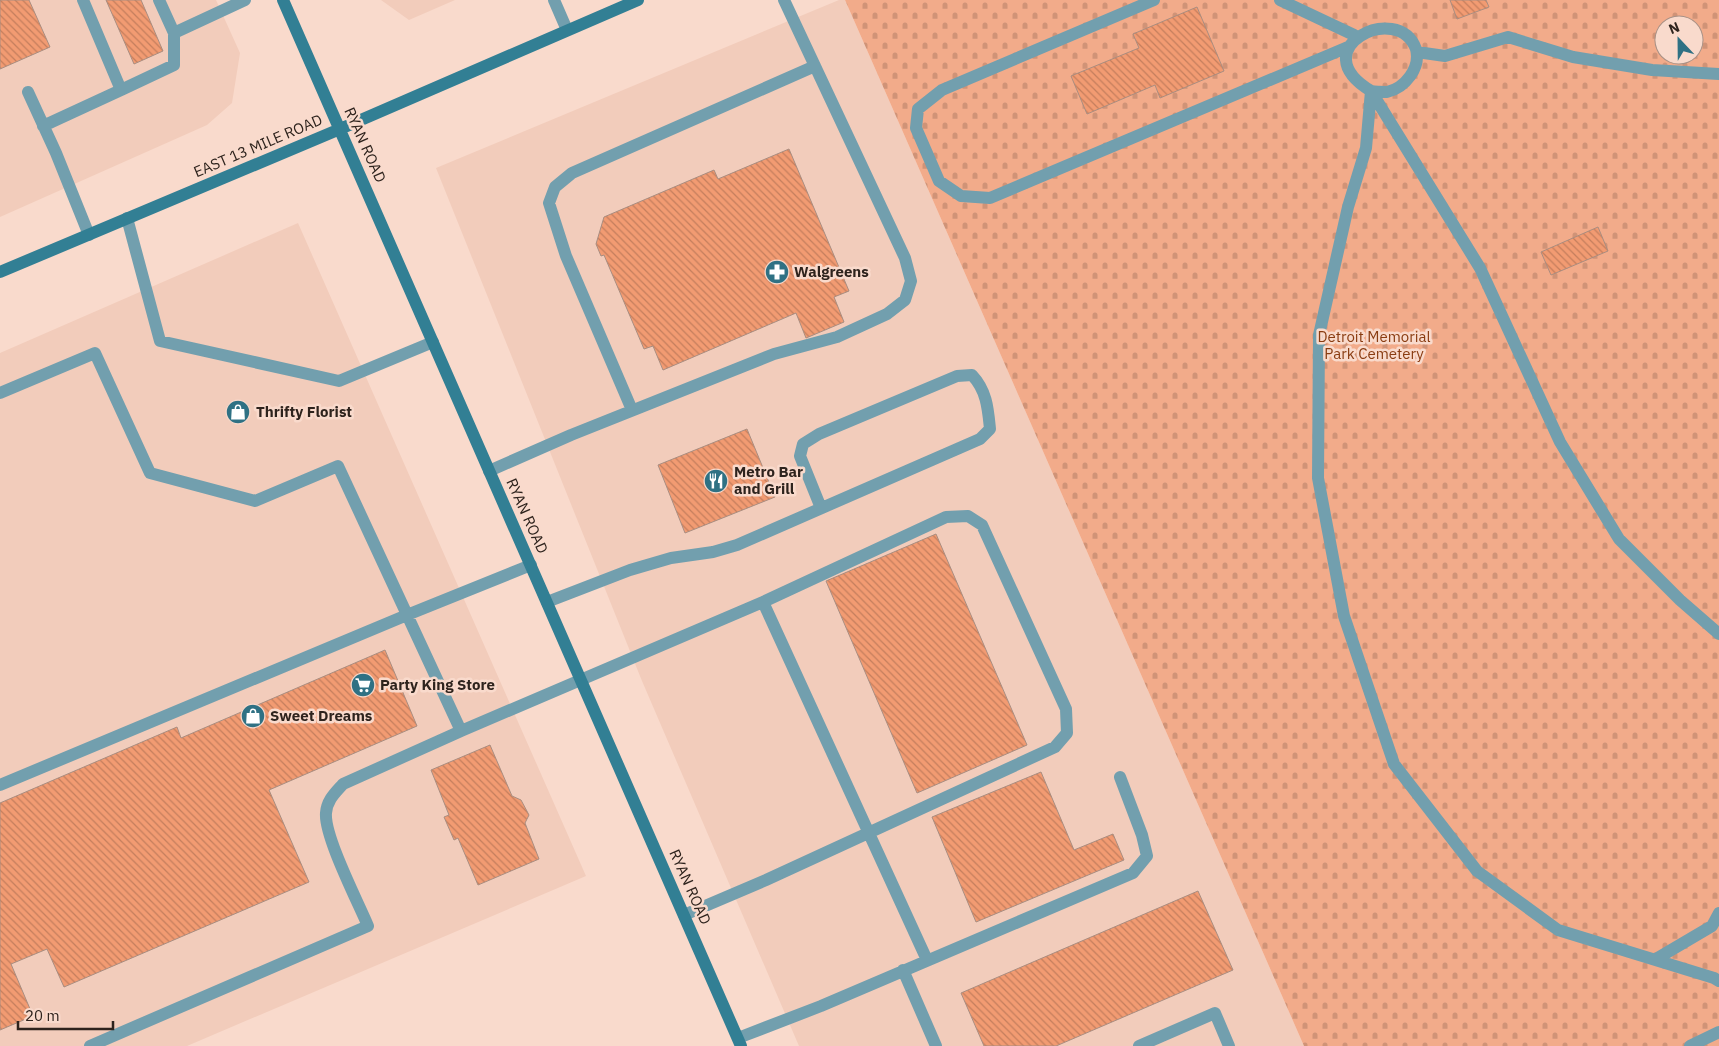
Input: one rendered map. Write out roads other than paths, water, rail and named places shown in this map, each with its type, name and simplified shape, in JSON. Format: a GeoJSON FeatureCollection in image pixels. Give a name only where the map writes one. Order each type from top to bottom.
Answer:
{"type":"FeatureCollection","features":[{"type":"Feature","properties":{"kind":"main road","name":"RYAN ROAD"},"geometry":{"type":"LineString","coordinates":[[283,0],[740,1042]]}},
{"type":"Feature","properties":{"kind":"main road","name":"EAST 13 MILE ROAD"},"geometry":{"type":"LineString","coordinates":[[0,272],[340,129],[638,0]]}},
{"type":"Feature","properties":{"kind":"lane"},"geometry":{"type":"LineString","coordinates":[[83,0],[121,90]]}},
{"type":"Feature","properties":{"kind":"lane"},"geometry":{"type":"LineString","coordinates":[[43,126],[174,65],[174,33],[159,0]]}},
{"type":"Feature","properties":{"kind":"lane"},"geometry":{"type":"LineString","coordinates":[[174,33],[246,0]]}},
{"type":"Feature","properties":{"kind":"lane"},"geometry":{"type":"LineString","coordinates":[[554,0],[567,30]]}},
{"type":"Feature","properties":{"kind":"lane"},"geometry":{"type":"LineString","coordinates":[[489,470],[632,410],[774,354],[837,337],[887,314],[905,300],[911,281],[906,258],[784,0]]}},
{"type":"Feature","properties":{"kind":"lane"},"geometry":{"type":"LineString","coordinates":[[1154,0],[942,90],[918,109],[916,128],[938,181],[961,196],[990,198],[1348,47]]}},
{"type":"Feature","properties":{"kind":"lane"},"geometry":{"type":"LineString","coordinates":[[1280,0],[1354,35]]}},
{"type":"Feature","properties":{"kind":"lane"},"geometry":{"type":"LineString","coordinates":[[1372,92],[1386,92],[1399,87],[1410,78],[1416,66],[1417,52],[1412,39],[1403,28],[1391,22],[1377,21],[1364,26],[1354,35],[1348,47],[1346,61],[1351,74],[1360,84],[1372,92],[1480,268],[1560,442],[1619,539],[1680,600],[1719,634]]}},
{"type":"Feature","properties":{"kind":"lane"},"geometry":{"type":"LineString","coordinates":[[1417,52],[1445,56],[1508,37],[1573,57],[1652,70],[1719,74]]}},
{"type":"Feature","properties":{"kind":"lane"},"geometry":{"type":"LineString","coordinates":[[632,410],[566,256],[550,203],[555,187],[572,173],[815,66]]}},
{"type":"Feature","properties":{"kind":"lane"},"geometry":{"type":"LineString","coordinates":[[28,92],[89,235]]}},
{"type":"Feature","properties":{"kind":"lane"},"geometry":{"type":"LineString","coordinates":[[1372,92],[1366,148],[1348,207],[1319,335],[1318,478],[1344,616],[1394,764],[1478,871],[1558,930],[1656,959],[1719,981]]}},
{"type":"Feature","properties":{"kind":"lane"},"geometry":{"type":"LineString","coordinates":[[127,218],[160,341],[339,382],[433,342]]}},
{"type":"Feature","properties":{"kind":"lane"},"geometry":{"type":"LineString","coordinates":[[0,393],[95,353],[150,473],[255,500],[338,466],[461,731]]}},
{"type":"Feature","properties":{"kind":"lane"},"geometry":{"type":"LineString","coordinates":[[547,602],[630,570],[671,558],[713,552],[736,545],[980,439],[990,430],[988,410],[981,385],[972,376],[957,376],[819,434],[802,444],[800,456],[821,508]]}},
{"type":"Feature","properties":{"kind":"lane"},"geometry":{"type":"LineString","coordinates":[[90,1046],[368,926],[330,835],[326,814],[330,798],[343,784],[461,731],[763,602],[946,517],[968,516],[982,525],[1066,709],[1067,733],[1056,747],[766,880],[684,915]]}},
{"type":"Feature","properties":{"kind":"lane"},"geometry":{"type":"LineString","coordinates":[[0,786],[531,565]]}},
{"type":"Feature","properties":{"kind":"lane"},"geometry":{"type":"LineString","coordinates":[[763,602],[928,960]]}},
{"type":"Feature","properties":{"kind":"lane"},"geometry":{"type":"LineString","coordinates":[[740,1042],[903,970],[1134,873],[1147,856],[1142,835],[1120,777]]}},
{"type":"Feature","properties":{"kind":"lane"},"geometry":{"type":"LineString","coordinates":[[1656,959],[1712,926],[1719,913]]}},
{"type":"Feature","properties":{"kind":"lane"},"geometry":{"type":"LineString","coordinates":[[903,970],[936,1046]]}},
{"type":"Feature","properties":{"kind":"lane"},"geometry":{"type":"LineString","coordinates":[[1140,1046],[1215,1013],[1229,1046]]}},
{"type":"Feature","properties":{"kind":"lane"},"geometry":{"type":"LineString","coordinates":[[1690,1046],[1719,1032]]}},
{"type":"Feature","properties":{"kind":"place","name":"Walgreens"},"geometry":{"type":"Point","coordinates":[777,272]}},
{"type":"Feature","properties":{"kind":"place","name":"Thrifty Florist"},"geometry":{"type":"Point","coordinates":[238,412]}},
{"type":"Feature","properties":{"kind":"place","name":"Metro Bar and Grill"},"geometry":{"type":"Point","coordinates":[716,481]}},
{"type":"Feature","properties":{"kind":"place","name":"Party King Store"},"geometry":{"type":"Point","coordinates":[363,685]}},
{"type":"Feature","properties":{"kind":"place","name":"Sweet Dreams"},"geometry":{"type":"Point","coordinates":[253,716]}},
{"type":"Feature","properties":{"kind":"park label","name":"Detroit Memorial Park Cemetery"},"geometry":{"type":"Point","coordinates":[1374,346]}}]}
